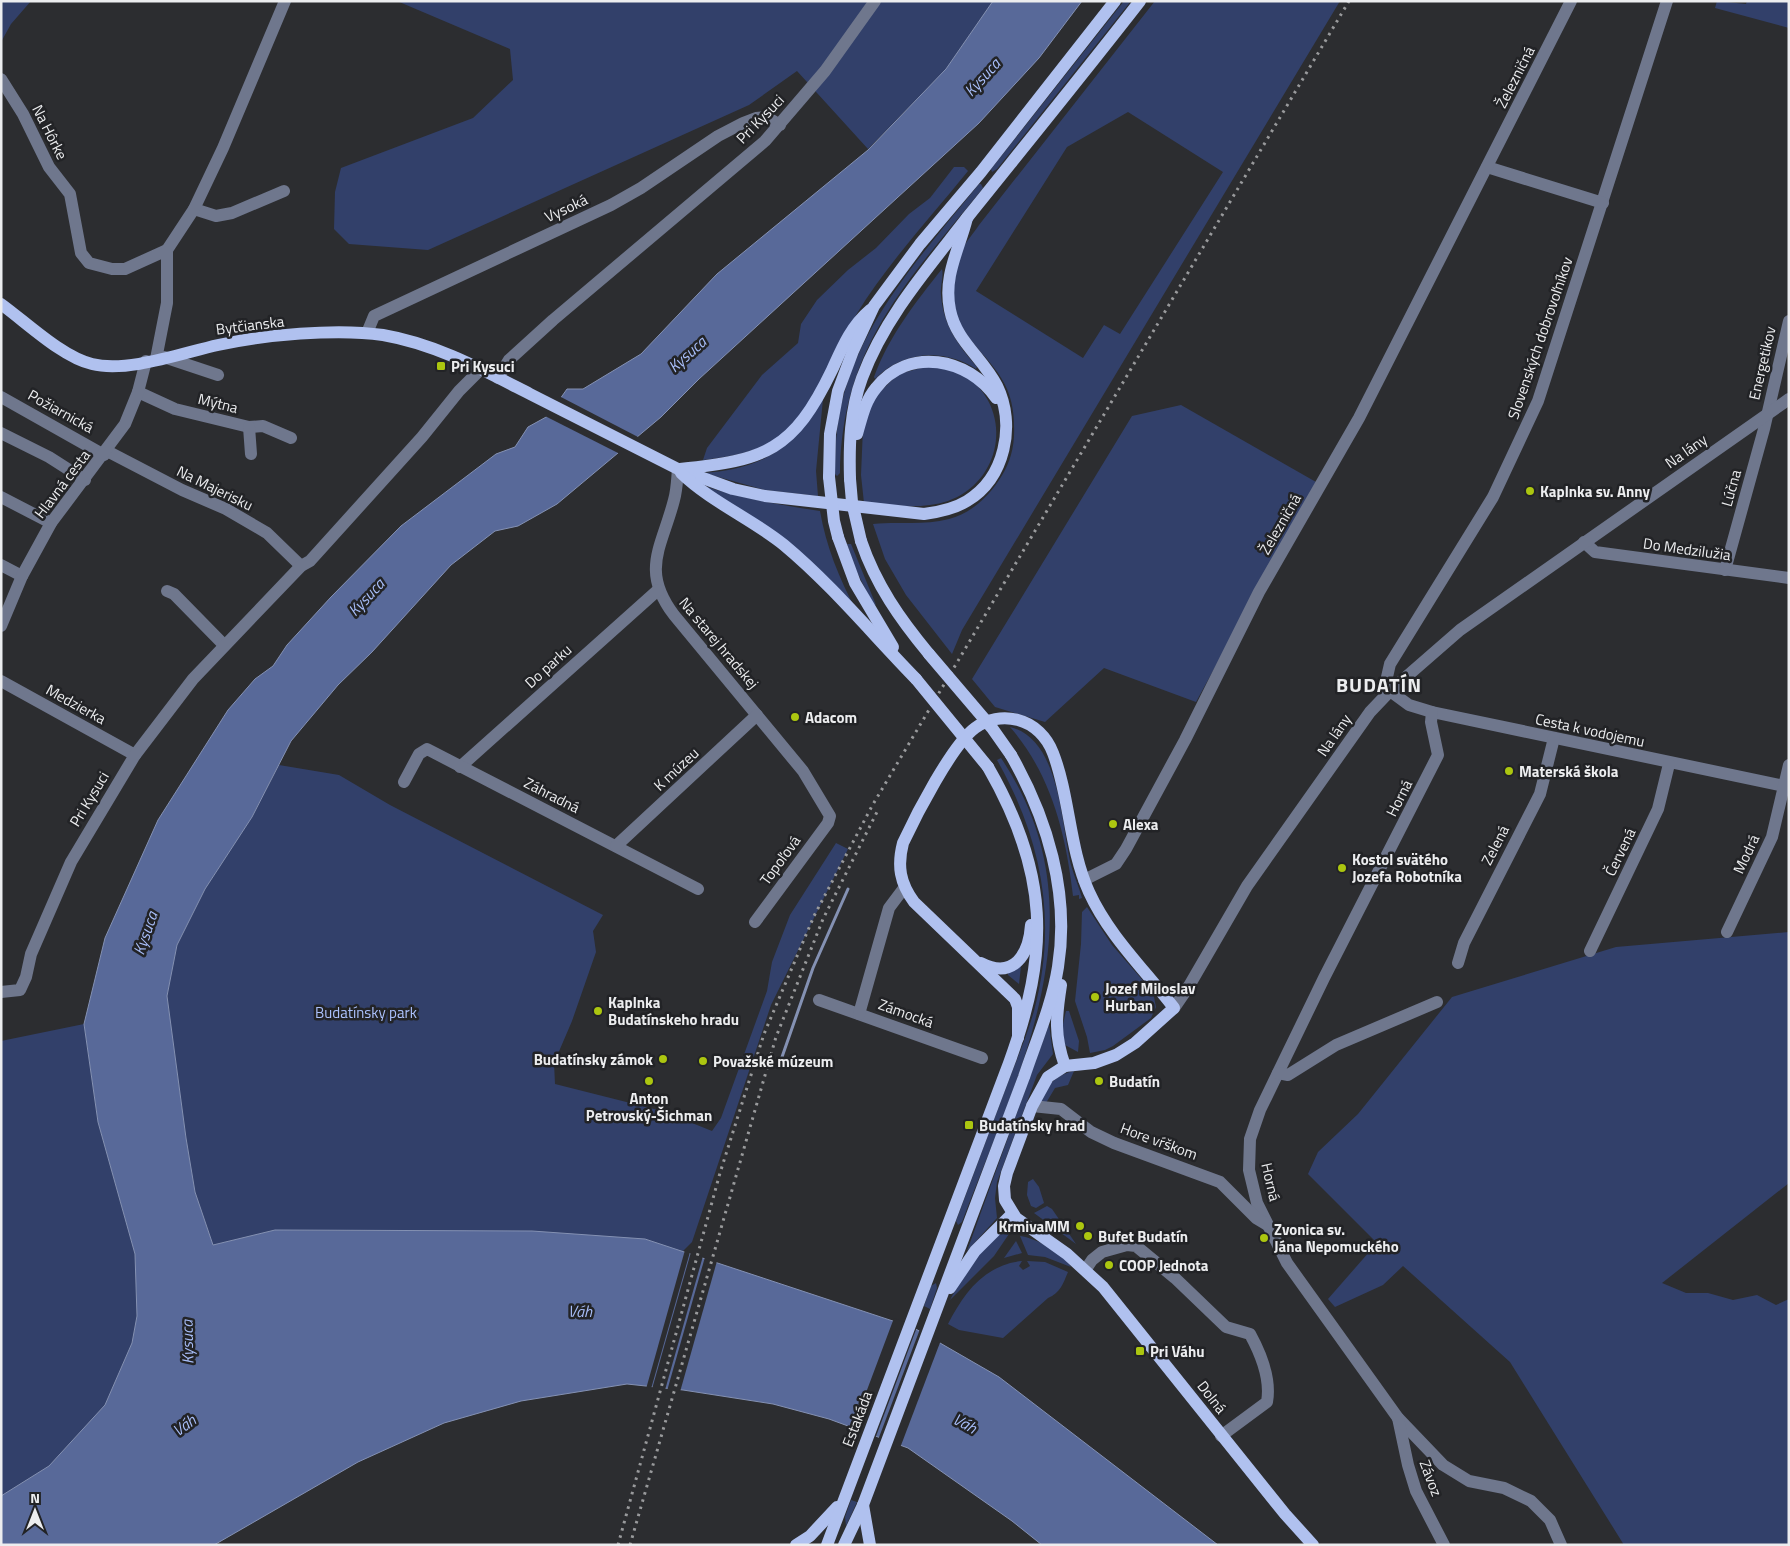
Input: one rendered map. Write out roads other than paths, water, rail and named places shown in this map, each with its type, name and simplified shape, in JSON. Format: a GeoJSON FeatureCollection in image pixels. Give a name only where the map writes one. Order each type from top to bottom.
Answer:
{"type":"FeatureCollection","features":[{"type":"Feature","properties":{"kind":"main road"},"geometry":{"type":"LineString","coordinates":[[916,680],[865,603],[846,563],[838,537],[828,477],[830,434],[838,392],[853,351],[874,306],[920,244],[978,176],[1115,1]]}},
{"type":"Feature","properties":{"kind":"main road"},"geometry":{"type":"LineString","coordinates":[[844,1545],[863,1505],[1046,1015],[1059,955],[1060,910],[1053,856],[1038,807],[1011,754],[992,728],[907,628],[880,586],[861,541],[852,502],[850,479],[853,416],[862,379],[871,356],[906,296],[1140,1]]}},
{"type":"Feature","properties":{"kind":"main road"},"geometry":{"type":"LineString","coordinates":[[678,470],[733,489],[765,496],[900,513],[924,514],[945,511],[968,501],[983,488],[995,472],[1005,443],[1005,417],[998,389],[992,378],[961,338],[950,311],[946,285],[967,218]]}},
{"type":"Feature","properties":{"kind":"main road","name":"Bytčianska"},"geometry":{"type":"LineString","coordinates":[[1,304],[57,346],[86,362],[109,366],[155,359],[247,340],[324,334],[367,333],[412,342],[481,369],[678,470]]}},
{"type":"Feature","properties":{"kind":"main road"},"geometry":{"type":"LineString","coordinates":[[678,470],[736,463],[770,450],[791,434],[812,408],[857,321],[874,306]]}},
{"type":"Feature","properties":{"kind":"main road"},"geometry":{"type":"LineString","coordinates":[[850,463],[869,398],[885,377],[907,365],[933,361],[958,366],[980,378],[1002,407]]}},
{"type":"Feature","properties":{"kind":"main road"},"geometry":{"type":"LineString","coordinates":[[678,470],[699,490],[752,522],[785,546],[815,574],[916,680],[988,767],[1003,792],[1021,834],[1033,890],[1029,945],[1021,959],[1013,965],[998,968],[976,960]]}},
{"type":"Feature","properties":{"kind":"main road"},"geometry":{"type":"LineString","coordinates":[[1018,1038],[1018,1003],[976,960],[924,912],[904,888],[900,873],[899,856],[903,843],[921,808],[962,740],[985,722],[1000,718],[1012,718],[1030,725],[1039,731],[1052,750],[1084,880],[1100,913],[1114,934],[1174,1008]]}},
{"type":"Feature","properties":{"kind":"main road","name":"Estakáda"},"geometry":{"type":"LineString","coordinates":[[827,1545],[1018,1038],[1028,1005],[1036,964],[1038,927],[1033,890]]}},
{"type":"Feature","properties":{"kind":"main road"},"geometry":{"type":"LineString","coordinates":[[935,1312],[974,1251],[1012,1214],[1005,1200],[1004,1186],[1032,1106],[1048,1077],[1065,1066],[1057,1044],[1055,1025],[1063,968],[1059,955]]}},
{"type":"Feature","properties":{"kind":"main road","name":"Na lány"},"geometry":{"type":"LineString","coordinates":[[1065,1066],[1094,1062],[1116,1055],[1135,1044],[1174,1008]]}},
{"type":"Feature","properties":{"kind":"main road","name":"Dolná"},"geometry":{"type":"LineString","coordinates":[[1012,1214],[1086,1269],[1119,1306],[1221,1436],[1313,1545]]}},
{"type":"Feature","properties":{"kind":"main road"},"geometry":{"type":"LineString","coordinates":[[796,1545],[810,1536],[827,1520],[845,1497]]}},
{"type":"Feature","properties":{"kind":"main road"},"geometry":{"type":"LineString","coordinates":[[863,1505],[870,1545]]}},
{"type":"Feature","properties":{"kind":"street"},"geometry":{"type":"LineString","coordinates":[[218,375],[155,359],[167,302],[167,250],[194,209],[230,131],[285,1]]}},
{"type":"Feature","properties":{"kind":"street","name":"Pri Kysuci"},"geometry":{"type":"LineString","coordinates":[[498,378],[509,360],[547,325],[725,177],[780,124],[838,54],[875,1]]}},
{"type":"Feature","properties":{"kind":"street","name":"Železničná"},"geometry":{"type":"LineString","coordinates":[[1084,880],[1116,864],[1126,849],[1185,740],[1259,592],[1359,418],[1571,1]]}},
{"type":"Feature","properties":{"kind":"street","name":"Slovenských dobrovoľníkov"},"geometry":{"type":"LineString","coordinates":[[1390,691],[1387,677],[1390,664],[1493,497],[1538,401],[1604,202],[1667,1]]}},
{"type":"Feature","properties":{"kind":"street","name":"Na Hôrke"},"geometry":{"type":"LineString","coordinates":[[1,79],[35,137],[49,167],[70,194],[81,253],[89,263],[112,269],[125,269],[167,250]]}},
{"type":"Feature","properties":{"kind":"street","name":"Vysoká"},"geometry":{"type":"LineString","coordinates":[[367,333],[374,316],[611,205],[641,188],[718,136],[756,118],[767,117],[780,124]]}},
{"type":"Feature","properties":{"kind":"street"},"geometry":{"type":"LineString","coordinates":[[1487,167],[1604,202]]}},
{"type":"Feature","properties":{"kind":"street"},"geometry":{"type":"LineString","coordinates":[[194,209],[216,216],[232,213],[284,191]]}},
{"type":"Feature","properties":{"kind":"street","name":"Energetikov"},"geometry":{"type":"LineString","coordinates":[[1768,414],[1789,321]]}},
{"type":"Feature","properties":{"kind":"street","name":"Hlavná cesta"},"geometry":{"type":"LineString","coordinates":[[2,624],[22,576],[51,523],[125,424],[138,392],[155,359]]}},
{"type":"Feature","properties":{"kind":"street","name":"Pri Kysuci"},"geometry":{"type":"LineString","coordinates":[[1,992],[20,990],[26,978],[31,954],[71,862],[135,755],[193,679],[301,566],[310,561],[422,437],[459,391],[481,369]]}},
{"type":"Feature","properties":{"kind":"street","name":"Mýtna"},"geometry":{"type":"LineString","coordinates":[[138,392],[174,409],[249,427],[263,426],[291,438]]}},
{"type":"Feature","properties":{"kind":"street","name":"Požiarnická"},"geometry":{"type":"LineString","coordinates":[[1,397],[105,453]]}},
{"type":"Feature","properties":{"kind":"street","name":"Na lány"},"geometry":{"type":"LineString","coordinates":[[1174,1008],[1190,986],[1247,886],[1370,712],[1390,691],[1460,630],[1789,399]]}},
{"type":"Feature","properties":{"kind":"street","name":"Lúčna"},"geometry":{"type":"LineString","coordinates":[[1725,570],[1768,414]]}},
{"type":"Feature","properties":{"kind":"street"},"geometry":{"type":"LineString","coordinates":[[249,427],[251,454]]}},
{"type":"Feature","properties":{"kind":"street"},"geometry":{"type":"LineString","coordinates":[[1,434],[49,457],[85,480]]}},
{"type":"Feature","properties":{"kind":"street","name":"Na Majerisku"},"geometry":{"type":"LineString","coordinates":[[105,453],[226,509],[268,534],[301,566]]}},
{"type":"Feature","properties":{"kind":"street","name":"Na starej hradskej"},"geometry":{"type":"LineString","coordinates":[[678,470],[675,498],[659,543],[656,560],[658,590],[674,615],[803,771],[830,816]]}},
{"type":"Feature","properties":{"kind":"street"},"geometry":{"type":"LineString","coordinates":[[1,497],[51,523]]}},
{"type":"Feature","properties":{"kind":"street","name":"Do Medzilužia"},"geometry":{"type":"LineString","coordinates":[[1584,542],[1595,552],[1789,578]]}},
{"type":"Feature","properties":{"kind":"street"},"geometry":{"type":"LineString","coordinates":[[1,565],[22,576]]}},
{"type":"Feature","properties":{"kind":"street","name":"Do parku"},"geometry":{"type":"LineString","coordinates":[[460,767],[658,590]]}},
{"type":"Feature","properties":{"kind":"street"},"geometry":{"type":"LineString","coordinates":[[167,592],[174,594],[224,645]]}},
{"type":"Feature","properties":{"kind":"street","name":"Medzierka"},"geometry":{"type":"LineString","coordinates":[[1,681],[135,755]]}},
{"type":"Feature","properties":{"kind":"street","name":"Cesta k vodojemu"},"geometry":{"type":"LineString","coordinates":[[1390,691],[1409,705],[1432,712],[1669,764],[1786,786]]}},
{"type":"Feature","properties":{"kind":"street","name":"Horná"},"geometry":{"type":"LineString","coordinates":[[1432,712],[1431,722],[1438,756],[1324,978],[1260,1110],[1250,1139],[1248,1154],[1252,1187],[1266,1224],[1287,1264],[1398,1418],[1443,1465],[1469,1481],[1504,1488],[1531,1501],[1550,1520],[1561,1545]]}},
{"type":"Feature","properties":{"kind":"street","name":"K múzeu"},"geometry":{"type":"LineString","coordinates":[[616,846],[757,715]]}},
{"type":"Feature","properties":{"kind":"street","name":"Zelená"},"geometry":{"type":"LineString","coordinates":[[1458,963],[1464,943],[1540,794],[1554,738]]}},
{"type":"Feature","properties":{"kind":"street","name":"Záhradná"},"geometry":{"type":"LineString","coordinates":[[404,782],[418,754],[427,749],[698,889]]}},
{"type":"Feature","properties":{"kind":"street","name":"Červená"},"geometry":{"type":"LineString","coordinates":[[1590,951],[1658,809],[1669,764]]}},
{"type":"Feature","properties":{"kind":"street","name":"Modrá"},"geometry":{"type":"LineString","coordinates":[[1727,932],[1772,837],[1786,786],[1789,765]]}},
{"type":"Feature","properties":{"kind":"street","name":"Topoľová"},"geometry":{"type":"LineString","coordinates":[[755,922],[830,816]]}},
{"type":"Feature","properties":{"kind":"street"},"geometry":{"type":"LineString","coordinates":[[858,1014],[889,908],[904,888]]}},
{"type":"Feature","properties":{"kind":"street","name":"Zámocká"},"geometry":{"type":"LineString","coordinates":[[819,1000],[982,1058]]}},
{"type":"Feature","properties":{"kind":"street"},"geometry":{"type":"LineString","coordinates":[[1278,1073],[1288,1075],[1336,1045],[1437,1002]]}},
{"type":"Feature","properties":{"kind":"street","name":"Hore vŕškom"},"geometry":{"type":"LineString","coordinates":[[1032,1106],[1061,1110],[1091,1132],[1114,1143],[1220,1182],[1256,1218],[1266,1224]]}},
{"type":"Feature","properties":{"kind":"street"},"geometry":{"type":"LineString","coordinates":[[1086,1269],[1092,1260],[1102,1252],[1127,1245],[1136,1246],[1175,1278],[1226,1327],[1250,1334],[1258,1349],[1269,1388],[1267,1402],[1221,1436]]}},
{"type":"Feature","properties":{"kind":"street","name":"Závoz"},"geometry":{"type":"LineString","coordinates":[[1398,1418],[1408,1465],[1416,1491],[1444,1545]]}},
{"type":"Feature","properties":{"kind":"water"},"geometry":{"type":"Polygon","coordinates":[[[993,1],[1082,1],[1039,58],[979,123],[699,379],[661,417],[557,504],[518,526],[495,531],[451,565],[372,652],[338,685],[291,741],[252,817],[205,889],[177,945],[167,996],[186,1138],[195,1192],[213,1245],[275,1230],[532,1231],[645,1239],[914,1328],[999,1377],[1218,1545],[1042,1545],[1012,1521],[908,1448],[829,1419],[773,1404],[683,1390],[627,1384],[521,1401],[444,1423],[358,1462],[214,1545],[1,1545],[1,1496],[49,1466],[105,1405],[132,1343],[137,1316],[135,1254],[98,1122],[84,1024],[105,938],[158,820],[228,710],[255,679],[273,666],[287,645],[401,526],[496,454],[515,447],[528,427],[548,416],[567,389],[583,389],[641,354],[717,274],[868,150],[946,69],[993,1]]]}},
{"type":"Feature","properties":{"kind":"waterway"},"geometry":{"type":"LineString","coordinates":[[782,1057],[813,968],[848,889]]}},
{"type":"Feature","properties":{"kind":"railway"},"geometry":{"type":"LineString","coordinates":[[618,1545],[720,1173],[764,1034],[814,916],[872,806],[1349,1]]}},
{"type":"Feature","properties":{"kind":"railway"},"geometry":{"type":"LineString","coordinates":[[630,1545],[776,1037],[823,919],[878,810]]}},
{"type":"Feature","properties":{"kind":"place","name":"Pri Kysuci"},"geometry":{"type":"Point","coordinates":[441,366]}},
{"type":"Feature","properties":{"kind":"place","name":"Kaplnka sv. Anny"},"geometry":{"type":"Point","coordinates":[1530,491]}},
{"type":"Feature","properties":{"kind":"place","name":"Adacom"},"geometry":{"type":"Point","coordinates":[795,717]}},
{"type":"Feature","properties":{"kind":"place","name":"Materská škola"},"geometry":{"type":"Point","coordinates":[1509,771]}},
{"type":"Feature","properties":{"kind":"place","name":"Alexa"},"geometry":{"type":"Point","coordinates":[1113,824]}},
{"type":"Feature","properties":{"kind":"place","name":"Kostol svätého Jozefa Robotníka"},"geometry":{"type":"Point","coordinates":[1342,868]}},
{"type":"Feature","properties":{"kind":"place","name":"Jozef Miloslav Hurban"},"geometry":{"type":"Point","coordinates":[1095,997]}},
{"type":"Feature","properties":{"kind":"place","name":"Kaplnka Budatínskeho hradu"},"geometry":{"type":"Point","coordinates":[598,1011]}},
{"type":"Feature","properties":{"kind":"place","name":"Budatínsky zámok"},"geometry":{"type":"Point","coordinates":[663,1059]}},
{"type":"Feature","properties":{"kind":"place","name":"Považské múzeum"},"geometry":{"type":"Point","coordinates":[703,1061]}},
{"type":"Feature","properties":{"kind":"place","name":"Anton Petrovský-Šichman"},"geometry":{"type":"Point","coordinates":[649,1081]}},
{"type":"Feature","properties":{"kind":"place","name":"Budatín"},"geometry":{"type":"Point","coordinates":[1099,1081]}},
{"type":"Feature","properties":{"kind":"place","name":"Budatínsky hrad"},"geometry":{"type":"Point","coordinates":[969,1125]}},
{"type":"Feature","properties":{"kind":"place","name":"KrmivaMM"},"geometry":{"type":"Point","coordinates":[1080,1226]}},
{"type":"Feature","properties":{"kind":"place","name":"Bufet Budatín"},"geometry":{"type":"Point","coordinates":[1088,1236]}},
{"type":"Feature","properties":{"kind":"place","name":"Zvonica sv. Jána Nepomuckého"},"geometry":{"type":"Point","coordinates":[1264,1238]}},
{"type":"Feature","properties":{"kind":"place","name":"COOP Jednota"},"geometry":{"type":"Point","coordinates":[1109,1265]}},
{"type":"Feature","properties":{"kind":"place","name":"Pri Váhu"},"geometry":{"type":"Point","coordinates":[1140,1351]}},
{"type":"Feature","properties":{"kind":"district","name":"BUDATÍN"},"geometry":{"type":"Point","coordinates":[1379,684]}},
{"type":"Feature","properties":{"kind":"water label","name":"Kysuca"},"geometry":{"type":"Point","coordinates":[982,77]}},
{"type":"Feature","properties":{"kind":"water label","name":"Kysuca"},"geometry":{"type":"Point","coordinates":[687,354]}},
{"type":"Feature","properties":{"kind":"water label","name":"Kysuca"},"geometry":{"type":"Point","coordinates":[366,597]}},
{"type":"Feature","properties":{"kind":"water label","name":"Kysuca"},"geometry":{"type":"Point","coordinates":[145,933]}},
{"type":"Feature","properties":{"kind":"water label","name":"Váh"},"geometry":{"type":"Point","coordinates":[580,1311]}},
{"type":"Feature","properties":{"kind":"water label","name":"Kysuca"},"geometry":{"type":"Point","coordinates":[187,1342]}},
{"type":"Feature","properties":{"kind":"water label","name":"Váh"},"geometry":{"type":"Point","coordinates":[965,1423]}},
{"type":"Feature","properties":{"kind":"water label","name":"Váh"},"geometry":{"type":"Point","coordinates":[184,1425]}},
{"type":"Feature","properties":{"kind":"park label","name":"Budatínsky park"},"geometry":{"type":"Point","coordinates":[366,1012]}}]}
